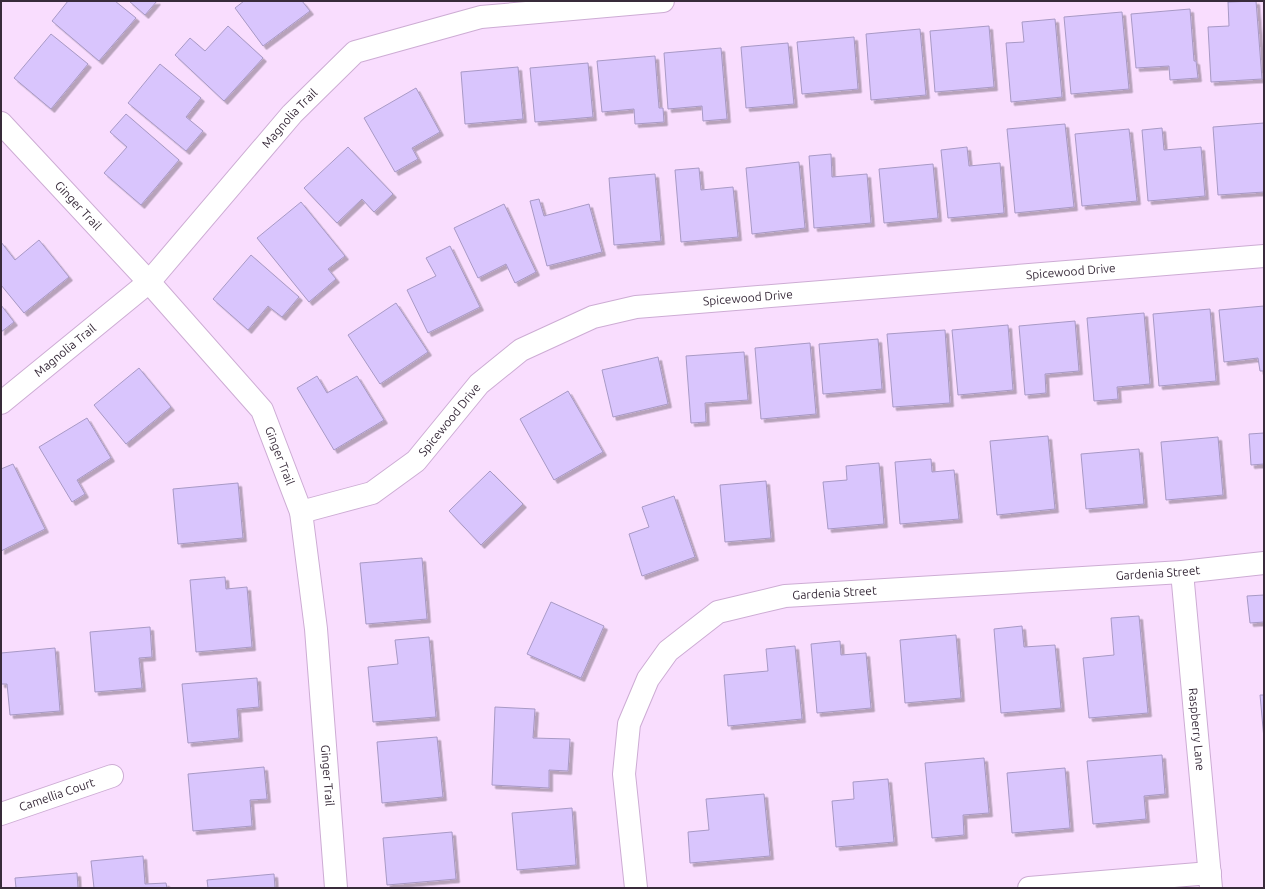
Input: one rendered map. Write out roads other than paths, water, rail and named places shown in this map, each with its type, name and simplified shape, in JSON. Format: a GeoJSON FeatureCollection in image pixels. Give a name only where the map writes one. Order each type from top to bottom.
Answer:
{"type":"FeatureCollection","features":[{"type":"Feature","properties":{"kind":"street","name":"Magnolia Trail"},"geometry":{"type":"LineString","coordinates":[[1,403],[149,282],[292,114],[355,52],[480,9],[663,1]]}},
{"type":"Feature","properties":{"kind":"street","name":"Ginger Trail"},"geometry":{"type":"LineString","coordinates":[[1,123],[149,282],[262,410],[301,512],[316,629],[336,888]]}},
{"type":"Feature","properties":{"kind":"street","name":"Spicewood Drive"},"geometry":{"type":"LineString","coordinates":[[301,512],[372,493],[416,461],[479,384],[521,350],[593,317],[636,307],[1264,256]]}},
{"type":"Feature","properties":{"kind":"street","name":"Gardenia Street"},"geometry":{"type":"LineString","coordinates":[[636,888],[624,774],[628,724],[648,679],[668,651],[718,612],[785,596],[1182,572],[1264,563]]}},
{"type":"Feature","properties":{"kind":"street","name":"Raspberry Lane"},"geometry":{"type":"LineString","coordinates":[[1182,572],[1210,881]]}},
{"type":"Feature","properties":{"kind":"street","name":"Camellia Court"},"geometry":{"type":"LineString","coordinates":[[1,814],[112,776]]}},
{"type":"Feature","properties":{"kind":"street"},"geometry":{"type":"LineString","coordinates":[[1029,888],[1210,881]]}}]}
